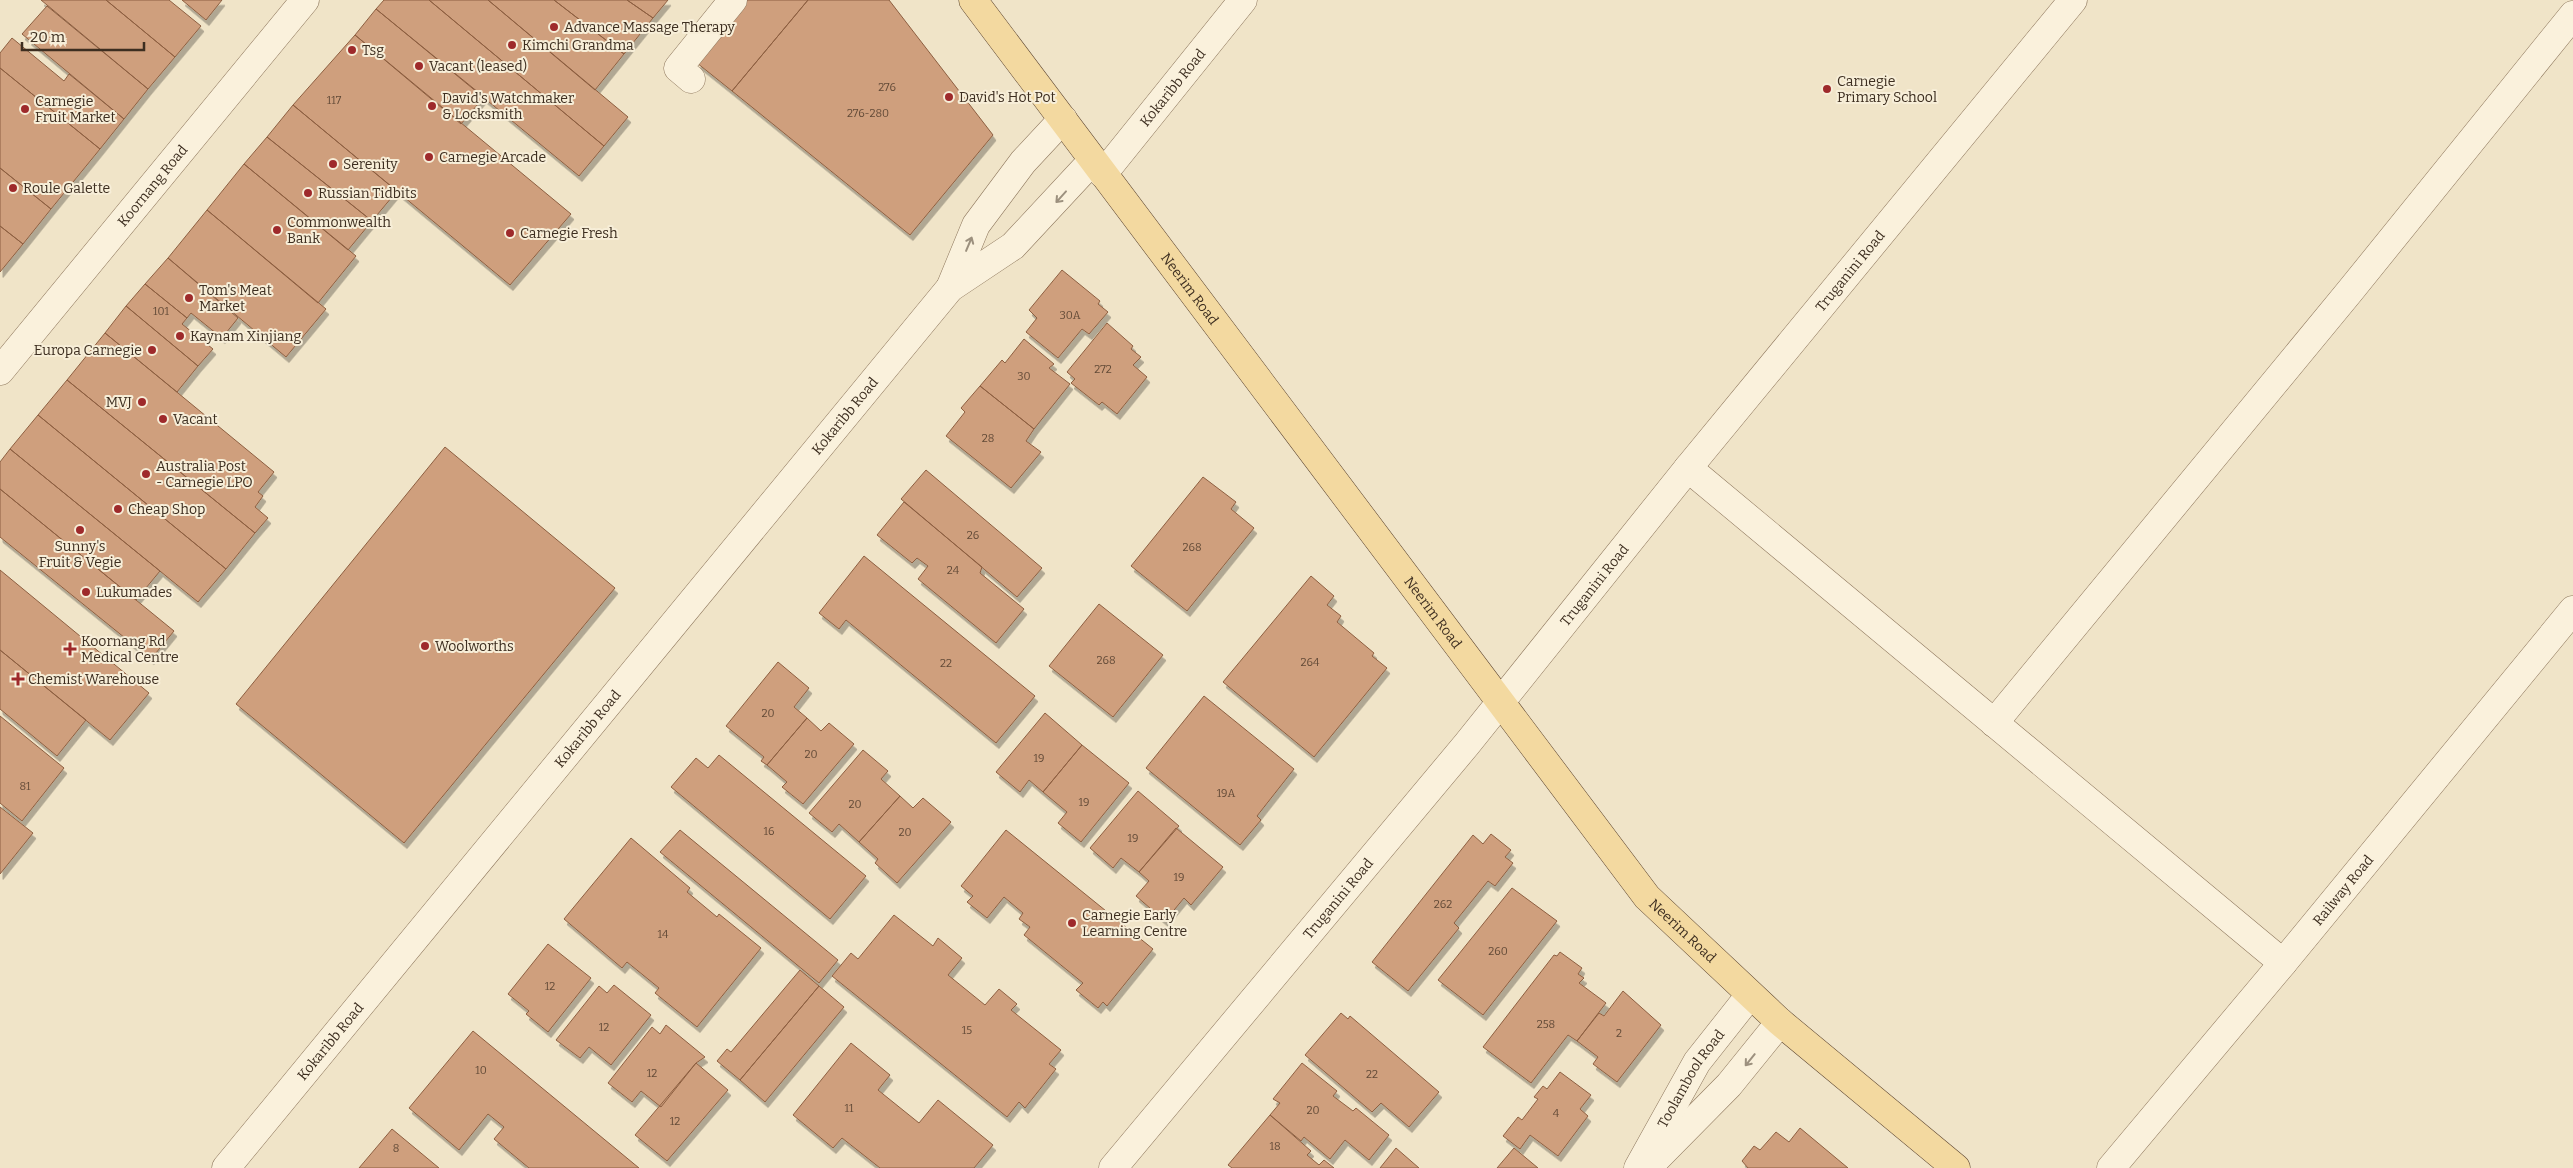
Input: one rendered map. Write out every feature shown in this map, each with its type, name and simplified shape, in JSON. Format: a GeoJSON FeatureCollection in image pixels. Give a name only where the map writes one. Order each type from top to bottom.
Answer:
{"type":"FeatureCollection","features":[{"type":"Feature","properties":{"kind":"main road","name":"Neerim Road"},"geometry":{"type":"LineString","coordinates":[[973,0],[1647,897],[1780,1022],[1956,1168]]}},
{"type":"Feature","properties":{"kind":"street","name":"Koornang Road"},"geometry":{"type":"LineString","coordinates":[[0,371],[305,0]]}},
{"type":"Feature","properties":{"kind":"street"},"geometry":{"type":"LineString","coordinates":[[691,79],[678,68],[733,0]]}},
{"type":"Feature","properties":{"kind":"street","name":"Kokaribb Road"},"geometry":{"type":"LineString","coordinates":[[226,1168],[950,288],[1013,246],[1098,167],[1243,0]]}},
{"type":"Feature","properties":{"kind":"street","name":"Truganini Road"},"geometry":{"type":"LineString","coordinates":[[1113,1168],[1500,703],[1688,468],[2073,0]]}},
{"type":"Feature","properties":{"kind":"street"},"geometry":{"type":"LineString","coordinates":[[1994,723],[2356,283],[2573,15]]}},
{"type":"Feature","properties":{"kind":"street","name":"Kokaribb Road"},"geometry":{"type":"LineString","coordinates":[[950,288],[976,225],[1023,162],[1063,119]]}},
{"type":"Feature","properties":{"kind":"street"},"geometry":{"type":"LineString","coordinates":[[1688,468],[2283,963]]}},
{"type":"Feature","properties":{"kind":"street","name":"Railway Road"},"geometry":{"type":"LineString","coordinates":[[2111,1168],[2283,963],[2573,610]]}},
{"type":"Feature","properties":{"kind":"street","name":"Toolambool Road"},"geometry":{"type":"LineString","coordinates":[[1638,1168],[1697,1062],[1750,995]]}},
{"type":"Feature","properties":{"kind":"street","name":"Toolambool Road"},"geometry":{"type":"LineString","coordinates":[[1647,1168],[1729,1085],[1780,1022]]}},
{"type":"Feature","properties":{"kind":"building"},"geometry":{"type":"Polygon","coordinates":[[[41,0],[106,0],[175,57],[148,89],[41,0]]]}},
{"type":"Feature","properties":{"kind":"building"},"geometry":{"type":"Polygon","coordinates":[[[106,0],[169,0],[201,26],[175,57],[106,0]]]}},
{"type":"Feature","properties":{"kind":"building"},"geometry":{"type":"Polygon","coordinates":[[[182,0],[222,0],[206,20],[182,0]]]}},
{"type":"Feature","properties":{"kind":"building"},"geometry":{"type":"Polygon","coordinates":[[[384,0],[429,0],[604,146],[579,176],[376,9],[384,0]]]}},
{"type":"Feature","properties":{"kind":"building","name":"Kimchi Grandma"},"geometry":{"type":"Polygon","coordinates":[[[429,0],[488,0],[628,117],[604,146],[429,0]]]}},
{"type":"Feature","properties":{"kind":"building","name":"Advance Massage Therapy"},"geometry":{"type":"Polygon","coordinates":[[[488,0],[554,0],[624,54],[595,90],[488,0]]]}},
{"type":"Feature","properties":{"kind":"building"},"geometry":{"type":"Polygon","coordinates":[[[554,0],[627,0],[653,18],[624,54],[554,0]]]}},
{"type":"Feature","properties":{"kind":"building"},"geometry":{"type":"Polygon","coordinates":[[[627,0],[668,0],[653,18],[627,0]]]}},
{"type":"Feature","properties":{"kind":"building"},"geometry":{"type":"Polygon","coordinates":[[[747,0],[808,0],[732,91],[697,63],[747,0]]]}},
{"type":"Feature","properties":{"kind":"building"},"geometry":{"type":"Polygon","coordinates":[[[808,0],[889,0],[993,135],[910,235],[732,91],[808,0]]]}},
{"type":"Feature","properties":{"kind":"building"},"geometry":{"type":"Polygon","coordinates":[[[47,6],[148,89],[124,119],[22,34],[47,6]]]}},
{"type":"Feature","properties":{"kind":"building","name":"Vacant (leased)"},"geometry":{"type":"Polygon","coordinates":[[[376,9],[484,97],[461,124],[355,35],[376,9]]]}},
{"type":"Feature","properties":{"kind":"building","name":"Carnegie Arcade"},"geometry":{"type":"Polygon","coordinates":[[[355,35],[571,214],[510,285],[293,105],[355,35]]]}},
{"type":"Feature","properties":{"kind":"building"},"geometry":{"type":"Polygon","coordinates":[[[12,38],[64,81],[69,74],[124,119],[100,149],[0,68],[0,53],[12,38]]]}},
{"type":"Feature","properties":{"kind":"building","name":"Carnegie Fruit Market"},"geometry":{"type":"Polygon","coordinates":[[[0,68],[100,149],[51,209],[0,168],[0,68]]]}},
{"type":"Feature","properties":{"kind":"building","name":"Serenity"},"geometry":{"type":"Polygon","coordinates":[[[293,105],[397,191],[372,221],[267,137],[293,105]]]}},
{"type":"Feature","properties":{"kind":"building","name":"Russian Tidbits"},"geometry":{"type":"Polygon","coordinates":[[[267,137],[372,221],[348,250],[244,164],[267,137]]]}},
{"type":"Feature","properties":{"kind":"building","name":"Commonwealth Bank"},"geometry":{"type":"Polygon","coordinates":[[[244,164],[356,256],[318,303],[207,210],[244,164]]]}},
{"type":"Feature","properties":{"kind":"building","name":"Roule Galette"},"geometry":{"type":"Polygon","coordinates":[[[0,168],[51,209],[23,244],[0,226],[0,168]]]}},
{"type":"Feature","properties":{"kind":"building"},"geometry":{"type":"Polygon","coordinates":[[[207,210],[326,309],[286,357],[168,258],[207,210]]]}},
{"type":"Feature","properties":{"kind":"building"},"geometry":{"type":"Polygon","coordinates":[[[0,226],[23,244],[0,272],[0,226]]]}},
{"type":"Feature","properties":{"kind":"building","name":"Tom's Meat Market"},"geometry":{"type":"Polygon","coordinates":[[[168,258],[238,318],[222,338],[191,313],[187,318],[145,284],[168,258]]]}},
{"type":"Feature","properties":{"kind":"building"},"geometry":{"type":"Polygon","coordinates":[[[1062,270],[1100,301],[1098,304],[1108,312],[1089,334],[1082,329],[1058,358],[1026,332],[1037,318],[1029,310],[1062,270]]]}},
{"type":"Feature","properties":{"kind":"building","name":"Kaynam Xinjiang"},"geometry":{"type":"Polygon","coordinates":[[[145,284],[187,318],[182,324],[213,349],[198,366],[126,306],[145,284]]]}},
{"type":"Feature","properties":{"kind":"building","name":"Europa Carnegie"},"geometry":{"type":"Polygon","coordinates":[[[126,306],[198,366],[177,392],[105,333],[126,306]]]}},
{"type":"Feature","properties":{"kind":"building"},"geometry":{"type":"Polygon","coordinates":[[[1107,323],[1133,346],[1131,349],[1141,357],[1133,365],[1147,377],[1117,414],[1102,402],[1099,405],[1071,383],[1075,379],[1067,372],[1107,323]]]}},
{"type":"Feature","properties":{"kind":"building","name":"Vacant"},"geometry":{"type":"Polygon","coordinates":[[[105,333],[274,472],[258,492],[263,496],[255,507],[268,518],[255,533],[67,380],[105,333]]]}},
{"type":"Feature","properties":{"kind":"building"},"geometry":{"type":"Polygon","coordinates":[[[1024,339],[1054,364],[1049,368],[1070,384],[1034,429],[980,386],[1002,360],[1005,363],[1024,339]]]}},
{"type":"Feature","properties":{"kind":"building","name":"Australia Post - Carnegie LPO"},"geometry":{"type":"Polygon","coordinates":[[[67,380],[255,533],[226,569],[38,415],[67,380]]]}},
{"type":"Feature","properties":{"kind":"building"},"geometry":{"type":"Polygon","coordinates":[[[980,386],[1034,429],[1026,441],[1041,452],[1011,488],[946,436],[965,412],[961,408],[980,386]]]}},
{"type":"Feature","properties":{"kind":"building","name":"Cheap Shop"},"geometry":{"type":"Polygon","coordinates":[[[38,415],[226,569],[198,602],[10,449],[38,415]]]}},
{"type":"Feature","properties":{"kind":"building","name":"Woolworths"},"geometry":{"type":"Polygon","coordinates":[[[445,447],[615,588],[404,843],[236,704],[445,447]]]}},
{"type":"Feature","properties":{"kind":"building","name":"Sunny's Fruit & Vegie"},"geometry":{"type":"Polygon","coordinates":[[[10,449],[160,571],[136,600],[0,489],[0,462],[10,449]]]}},
{"type":"Feature","properties":{"kind":"building"},"geometry":{"type":"Polygon","coordinates":[[[926,470],[1042,568],[1017,597],[901,499],[926,470]]]}},
{"type":"Feature","properties":{"kind":"building"},"geometry":{"type":"Polygon","coordinates":[[[1203,477],[1236,502],[1231,509],[1254,528],[1187,611],[1131,566],[1203,477]]]}},
{"type":"Feature","properties":{"kind":"building"},"geometry":{"type":"Polygon","coordinates":[[[0,489],[174,631],[151,659],[0,537],[0,489]]]}},
{"type":"Feature","properties":{"kind":"building"},"geometry":{"type":"Polygon","coordinates":[[[904,502],[982,567],[980,573],[1024,609],[996,643],[918,579],[928,566],[917,558],[912,563],[877,535],[904,502]]]}},
{"type":"Feature","properties":{"kind":"building"},"geometry":{"type":"Polygon","coordinates":[[[864,556],[1035,696],[996,743],[846,620],[839,629],[819,613],[864,556]]]}},
{"type":"Feature","properties":{"kind":"building"},"geometry":{"type":"Polygon","coordinates":[[[0,570],[149,693],[110,740],[0,650],[0,570]]]}},
{"type":"Feature","properties":{"kind":"building"},"geometry":{"type":"Polygon","coordinates":[[[1311,576],[1334,596],[1327,605],[1341,616],[1337,622],[1374,653],[1372,656],[1387,668],[1314,757],[1223,682],[1311,576]]]}},
{"type":"Feature","properties":{"kind":"building"},"geometry":{"type":"Polygon","coordinates":[[[1099,604],[1163,655],[1113,717],[1049,666],[1099,604]]]}},
{"type":"Feature","properties":{"kind":"building","name":"Chemist Warehouse"},"geometry":{"type":"Polygon","coordinates":[[[0,650],[86,720],[57,756],[0,709],[0,650]]]}},
{"type":"Feature","properties":{"kind":"building"},"geometry":{"type":"Polygon","coordinates":[[[778,662],[809,688],[794,707],[807,718],[767,765],[761,761],[764,757],[726,726],[778,662]]]}},
{"type":"Feature","properties":{"kind":"building"},"geometry":{"type":"Polygon","coordinates":[[[1204,696],[1294,769],[1257,816],[1261,820],[1240,845],[1146,768],[1204,696]]]}},
{"type":"Feature","properties":{"kind":"building"},"geometry":{"type":"Polygon","coordinates":[[[1045,713],[1082,745],[1043,792],[1029,780],[1020,792],[996,772],[1045,713]]]}},
{"type":"Feature","properties":{"kind":"building"},"geometry":{"type":"Polygon","coordinates":[[[0,716],[64,768],[22,821],[0,803],[0,716]]]}},
{"type":"Feature","properties":{"kind":"building"},"geometry":{"type":"Polygon","coordinates":[[[807,718],[821,731],[829,723],[854,744],[803,804],[782,787],[787,782],[767,765],[807,718]]]}},
{"type":"Feature","properties":{"kind":"building"},"geometry":{"type":"Polygon","coordinates":[[[1082,745],[1129,783],[1081,842],[1058,823],[1067,812],[1043,792],[1082,745]]]}},
{"type":"Feature","properties":{"kind":"building"},"geometry":{"type":"Polygon","coordinates":[[[863,750],[888,771],[881,779],[900,796],[859,842],[839,824],[832,832],[809,813],[863,750]]]}},
{"type":"Feature","properties":{"kind":"building"},"geometry":{"type":"Polygon","coordinates":[[[719,755],[866,876],[830,919],[671,787],[696,758],[708,768],[719,755]]]}},
{"type":"Feature","properties":{"kind":"building"},"geometry":{"type":"Polygon","coordinates":[[[1138,791],[1179,826],[1139,872],[1121,858],[1113,868],[1090,848],[1138,791]]]}},
{"type":"Feature","properties":{"kind":"building"},"geometry":{"type":"Polygon","coordinates":[[[900,796],[913,808],[923,798],[951,822],[897,883],[875,863],[878,859],[859,842],[900,796]]]}},
{"type":"Feature","properties":{"kind":"building"},"geometry":{"type":"Polygon","coordinates":[[[0,807],[33,833],[0,874],[0,807]]]}},
{"type":"Feature","properties":{"kind":"building"},"geometry":{"type":"Polygon","coordinates":[[[1176,828],[1223,867],[1191,905],[1184,898],[1165,921],[1136,896],[1149,881],[1139,872],[1176,828]]]}},
{"type":"Feature","properties":{"kind":"building"},"geometry":{"type":"Polygon","coordinates":[[[680,830],[838,960],[819,983],[660,852],[680,830]]]}},
{"type":"Feature","properties":{"kind":"building","name":"Carnegie Early Learning Centre"},"geometry":{"type":"Polygon","coordinates":[[[1006,830],[1153,949],[1107,1006],[1103,1002],[1098,1008],[1076,990],[1083,983],[1024,935],[1030,927],[1019,919],[1023,913],[1004,897],[987,918],[967,902],[973,896],[961,886],[1006,830]]]}},
{"type":"Feature","properties":{"kind":"building"},"geometry":{"type":"Polygon","coordinates":[[[1491,834],[1511,850],[1505,857],[1513,863],[1495,886],[1488,881],[1454,923],[1459,928],[1408,991],[1372,962],[1473,835],[1483,844],[1491,834]]]}},
{"type":"Feature","properties":{"kind":"building"},"geometry":{"type":"Polygon","coordinates":[[[631,838],[690,888],[687,892],[717,917],[719,914],[761,948],[697,1027],[655,993],[659,988],[627,962],[622,968],[564,919],[631,838]]]}},
{"type":"Feature","properties":{"kind":"building"},"geometry":{"type":"Polygon","coordinates":[[[1512,888],[1557,921],[1483,1015],[1438,980],[1512,888]]]}},
{"type":"Feature","properties":{"kind":"building"},"geometry":{"type":"Polygon","coordinates":[[[894,915],[933,946],[938,938],[962,958],[948,975],[985,1005],[999,989],[1017,1004],[1011,1010],[1061,1050],[1049,1064],[1056,1069],[1025,1108],[1019,1102],[1007,1117],[832,976],[851,953],[858,959],[894,915]]]}},
{"type":"Feature","properties":{"kind":"building"},"geometry":{"type":"Polygon","coordinates":[[[548,944],[591,978],[548,1032],[526,1014],[529,1011],[508,994],[548,944]]]}},
{"type":"Feature","properties":{"kind":"building"},"geometry":{"type":"Polygon","coordinates":[[[1560,952],[1582,968],[1578,974],[1584,978],[1579,983],[1606,1003],[1577,1041],[1568,1035],[1531,1083],[1483,1047],[1554,955],[1557,956],[1560,952]]]}},
{"type":"Feature","properties":{"kind":"building"},"geometry":{"type":"Polygon","coordinates":[[[800,970],[819,986],[740,1080],[717,1061],[727,1049],[731,1052],[800,970]]]}},
{"type":"Feature","properties":{"kind":"building"},"geometry":{"type":"Polygon","coordinates":[[[614,985],[651,1015],[611,1065],[589,1047],[580,1058],[556,1040],[599,986],[607,993],[614,985]]]}},
{"type":"Feature","properties":{"kind":"building"},"geometry":{"type":"Polygon","coordinates":[[[819,986],[844,1007],[765,1102],[740,1080],[819,986]]]}},
{"type":"Feature","properties":{"kind":"building"},"geometry":{"type":"Polygon","coordinates":[[[1623,991],[1661,1025],[1617,1082],[1593,1064],[1598,1057],[1577,1041],[1599,1013],[1604,1016],[1623,991]]]}},
{"type":"Feature","properties":{"kind":"building"},"geometry":{"type":"Polygon","coordinates":[[[1341,1013],[1348,1019],[1350,1016],[1439,1092],[1409,1127],[1381,1103],[1372,1112],[1305,1055],[1341,1013]]]}},
{"type":"Feature","properties":{"kind":"building"},"geometry":{"type":"Polygon","coordinates":[[[666,1025],[705,1057],[696,1063],[661,1107],[641,1091],[632,1102],[608,1083],[652,1027],[660,1034],[666,1025]]]}},
{"type":"Feature","properties":{"kind":"building"},"geometry":{"type":"Polygon","coordinates":[[[473,1031],[639,1168],[529,1168],[494,1139],[504,1127],[488,1114],[459,1150],[409,1108],[473,1031]]]}},
{"type":"Feature","properties":{"kind":"building"},"geometry":{"type":"Polygon","coordinates":[[[851,1043],[890,1075],[878,1090],[919,1123],[938,1100],[993,1145],[974,1168],[880,1168],[842,1138],[833,1148],[793,1115],[851,1043]]]}},
{"type":"Feature","properties":{"kind":"building"},"geometry":{"type":"Polygon","coordinates":[[[696,1063],[728,1090],[667,1161],[635,1135],[696,1063]]]}},
{"type":"Feature","properties":{"kind":"building"},"geometry":{"type":"Polygon","coordinates":[[[1302,1063],[1337,1091],[1333,1096],[1353,1111],[1356,1108],[1389,1135],[1369,1160],[1345,1140],[1330,1159],[1304,1137],[1301,1141],[1270,1115],[1280,1103],[1273,1099],[1302,1063]]]}},
{"type":"Feature","properties":{"kind":"building"},"geometry":{"type":"Polygon","coordinates":[[[1560,1072],[1591,1095],[1580,1109],[1588,1116],[1558,1156],[1530,1135],[1520,1149],[1503,1136],[1518,1117],[1522,1120],[1538,1099],[1534,1097],[1543,1086],[1547,1089],[1560,1072]]]}},
{"type":"Feature","properties":{"kind":"building"},"geometry":{"type":"Polygon","coordinates":[[[1270,1115],[1311,1151],[1307,1155],[1319,1165],[1324,1160],[1334,1168],[1232,1168],[1228,1165],[1270,1115]]]}},
{"type":"Feature","properties":{"kind":"building"},"geometry":{"type":"Polygon","coordinates":[[[1800,1128],[1848,1168],[1748,1168],[1742,1161],[1754,1146],[1760,1150],[1776,1132],[1789,1142],[1800,1128]]]}},
{"type":"Feature","properties":{"kind":"building"},"geometry":{"type":"Polygon","coordinates":[[[392,1129],[439,1168],[359,1168],[392,1129]]]}},
{"type":"Feature","properties":{"kind":"building"},"geometry":{"type":"Polygon","coordinates":[[[1396,1148],[1419,1168],[1380,1168],[1396,1148]]]}},
{"type":"Feature","properties":{"kind":"building"},"geometry":{"type":"Polygon","coordinates":[[[1514,1148],[1538,1168],[1497,1168],[1514,1148]]]}},
{"type":"Feature","properties":{"kind":"place","name":"Advance Massage Therapy"},"geometry":{"type":"Point","coordinates":[554,27]}},
{"type":"Feature","properties":{"kind":"place","name":"Kimchi Grandma"},"geometry":{"type":"Point","coordinates":[512,45]}},
{"type":"Feature","properties":{"kind":"place","name":"Tsg"},"geometry":{"type":"Point","coordinates":[352,50]}},
{"type":"Feature","properties":{"kind":"place","name":"Vacant (leased)"},"geometry":{"type":"Point","coordinates":[419,66]}},
{"type":"Feature","properties":{"kind":"place","name":"Carnegie Primary School"},"geometry":{"type":"Point","coordinates":[1827,89]}},
{"type":"Feature","properties":{"kind":"place","name":"David's Hot Pot"},"geometry":{"type":"Point","coordinates":[949,97]}},
{"type":"Feature","properties":{"kind":"place","name":"David's Watchmaker & Locksmith"},"geometry":{"type":"Point","coordinates":[432,106]}},
{"type":"Feature","properties":{"kind":"place","name":"Carnegie Fruit Market"},"geometry":{"type":"Point","coordinates":[25,109]}},
{"type":"Feature","properties":{"kind":"place","name":"Carnegie Arcade"},"geometry":{"type":"Point","coordinates":[429,157]}},
{"type":"Feature","properties":{"kind":"place","name":"Serenity"},"geometry":{"type":"Point","coordinates":[333,164]}},
{"type":"Feature","properties":{"kind":"place","name":"Roule Galette"},"geometry":{"type":"Point","coordinates":[13,188]}},
{"type":"Feature","properties":{"kind":"place","name":"Russian Tidbits"},"geometry":{"type":"Point","coordinates":[308,193]}},
{"type":"Feature","properties":{"kind":"place","name":"Commonwealth Bank"},"geometry":{"type":"Point","coordinates":[277,230]}},
{"type":"Feature","properties":{"kind":"place","name":"Carnegie Fresh"},"geometry":{"type":"Point","coordinates":[510,233]}},
{"type":"Feature","properties":{"kind":"place","name":"Tom's Meat Market"},"geometry":{"type":"Point","coordinates":[189,298]}},
{"type":"Feature","properties":{"kind":"place","name":"Kaynam Xinjiang"},"geometry":{"type":"Point","coordinates":[180,336]}},
{"type":"Feature","properties":{"kind":"place","name":"Europa Carnegie"},"geometry":{"type":"Point","coordinates":[152,350]}},
{"type":"Feature","properties":{"kind":"place","name":"MVJ"},"geometry":{"type":"Point","coordinates":[142,402]}},
{"type":"Feature","properties":{"kind":"place","name":"Vacant"},"geometry":{"type":"Point","coordinates":[163,419]}},
{"type":"Feature","properties":{"kind":"place","name":"Australia Post - Carnegie LPO"},"geometry":{"type":"Point","coordinates":[146,474]}},
{"type":"Feature","properties":{"kind":"place","name":"Cheap Shop"},"geometry":{"type":"Point","coordinates":[118,509]}},
{"type":"Feature","properties":{"kind":"place","name":"Sunny's Fruit & Vegie"},"geometry":{"type":"Point","coordinates":[80,530]}},
{"type":"Feature","properties":{"kind":"place","name":"Lukumades"},"geometry":{"type":"Point","coordinates":[86,592]}},
{"type":"Feature","properties":{"kind":"place","name":"Woolworths"},"geometry":{"type":"Point","coordinates":[425,646]}},
{"type":"Feature","properties":{"kind":"place","name":"Koornang Rd Medical Centre"},"geometry":{"type":"Point","coordinates":[70,649]}},
{"type":"Feature","properties":{"kind":"place","name":"Chemist Warehouse"},"geometry":{"type":"Point","coordinates":[18,679]}},
{"type":"Feature","properties":{"kind":"place","name":"Carnegie Early Learning Centre"},"geometry":{"type":"Point","coordinates":[1072,923]}}]}
